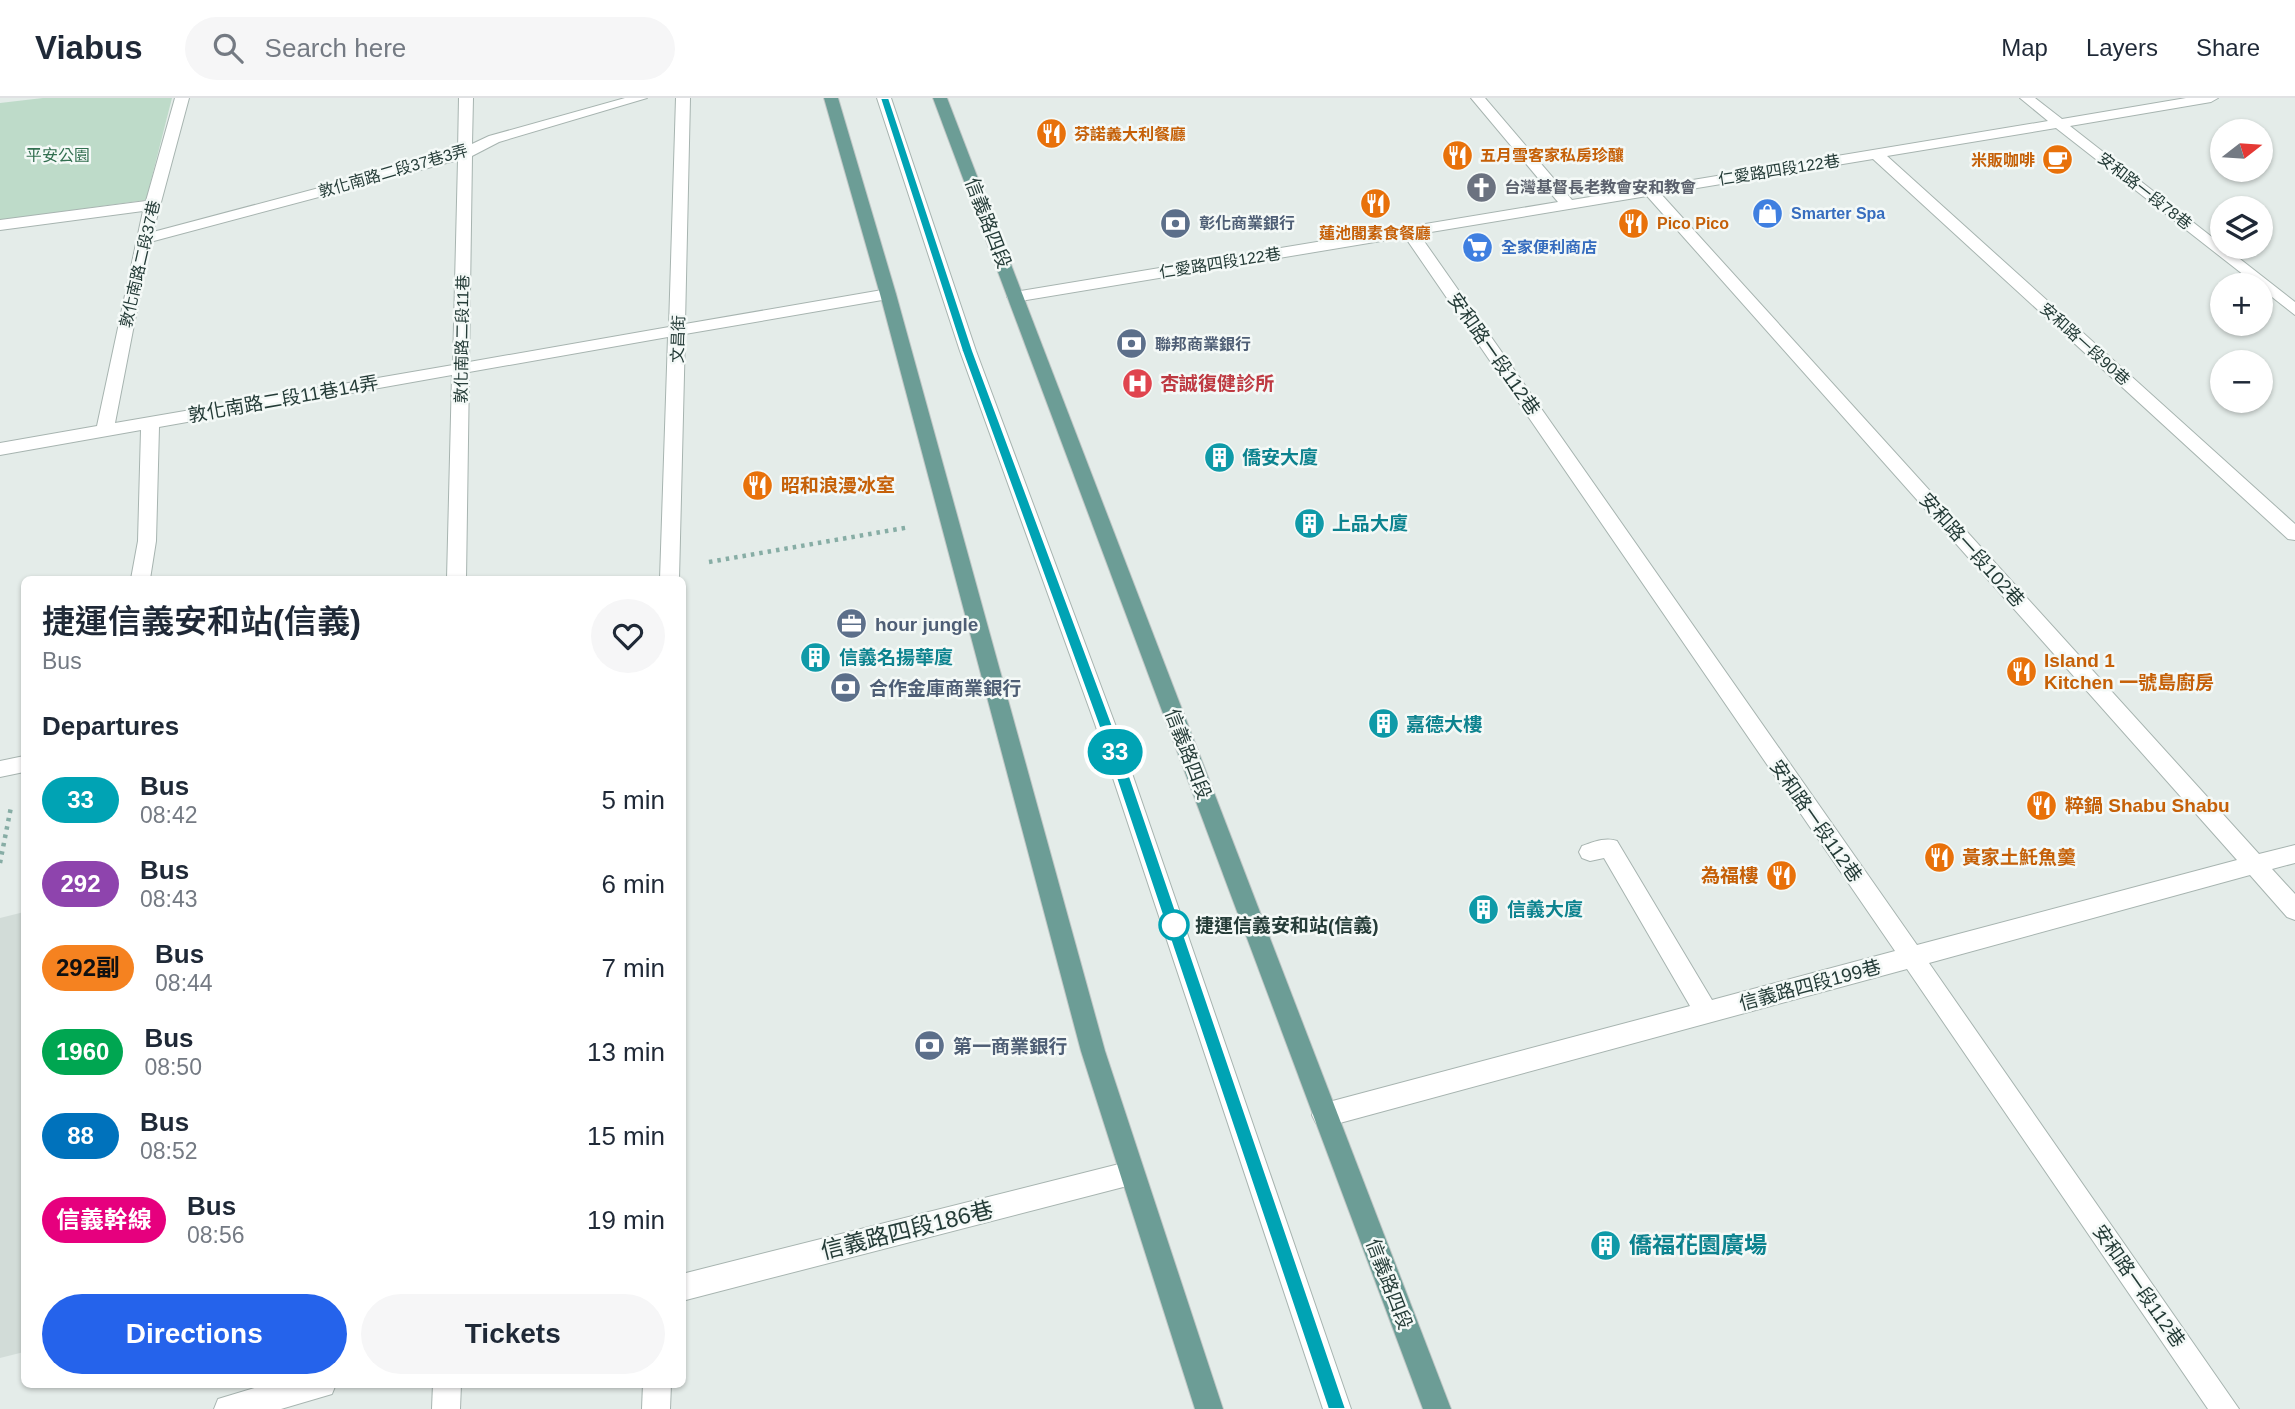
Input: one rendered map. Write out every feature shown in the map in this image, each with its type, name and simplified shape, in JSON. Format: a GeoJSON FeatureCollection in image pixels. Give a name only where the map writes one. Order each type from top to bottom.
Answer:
{"type":"FeatureCollection","features":[{"type":"Feature","properties":{"kind":"main road"},"geometry":{"type":"LineString","coordinates":[[831,98],[888,294],[1093,1051],[1209,1409]]}},
{"type":"Feature","properties":{"kind":"main road","name":"信義路四段"},"geometry":{"type":"LineString","coordinates":[[940,98],[1437,1409]]}},
{"type":"Feature","properties":{"kind":"street","name":"敦化南路二段37巷"},"geometry":{"type":"LineString","coordinates":[[105,431],[143,239],[182,98]]}},
{"type":"Feature","properties":{"kind":"street","name":"敦化南路二段11巷"},"geometry":{"type":"LineString","coordinates":[[457,576],[466,98]]}},
{"type":"Feature","properties":{"kind":"street","name":"敦化南路二段37巷3弄"},"geometry":{"type":"LineString","coordinates":[[143,239],[464,154],[494,139],[640,98]]}},
{"type":"Feature","properties":{"kind":"street","name":"文昌街"},"geometry":{"type":"LineString","coordinates":[[670,574],[683,98]]}},
{"type":"Feature","properties":{"kind":"street"},"geometry":{"type":"LineString","coordinates":[[884,98],[968,351],[1105,724],[1337,1409]]}},
{"type":"Feature","properties":{"kind":"street"},"geometry":{"type":"LineString","coordinates":[[1478,98],[1568,205]]}},
{"type":"Feature","properties":{"kind":"street","name":"安和路一段78巷"},"geometry":{"type":"LineString","coordinates":[[2027,98],[2295,310]]}},
{"type":"Feature","properties":{"kind":"street","name":"仁愛路四段122巷"},"geometry":{"type":"LineString","coordinates":[[1016,296],[2211,98]]}},
{"type":"Feature","properties":{"kind":"street","name":"安和路一段90巷"},"geometry":{"type":"LineString","coordinates":[[1876,154],[2295,534]]}},
{"type":"Feature","properties":{"kind":"street","name":"安和路一段102巷"},"geometry":{"type":"LineString","coordinates":[[1650,191],[2295,910]]}},
{"type":"Feature","properties":{"kind":"street"},"geometry":{"type":"LineString","coordinates":[[0,225],[152,205]]}},
{"type":"Feature","properties":{"kind":"street","name":"安和路一段112巷"},"geometry":{"type":"LineString","coordinates":[[1409,231],[2225,1409]]}},
{"type":"Feature","properties":{"kind":"street","name":"敦化南路二段11巷14弄"},"geometry":{"type":"LineString","coordinates":[[0,449],[462,366],[888,294]]}},
{"type":"Feature","properties":{"kind":"street"},"geometry":{"type":"LineString","coordinates":[[141,576],[147,541],[150,423]]}},
{"type":"Feature","properties":{"kind":"street"},"geometry":{"type":"LineString","coordinates":[[1590,852],[1609,847],[1707,1013]]}},
{"type":"Feature","properties":{"kind":"street","name":"信義路四段199巷"},"geometry":{"type":"LineString","coordinates":[[1325,1115],[2295,854]]}},
{"type":"Feature","properties":{"kind":"street","name":"信義路四段186巷"},"geometry":{"type":"LineString","coordinates":[[686,1287],[1131,1173]]}},
{"type":"Feature","properties":{"kind":"street"},"geometry":{"type":"LineString","coordinates":[[228,1409],[307,1388]]}},
{"type":"Feature","properties":{"kind":"street"},"geometry":{"type":"LineString","coordinates":[[446,1409],[447,1388]]}},
{"type":"Feature","properties":{"kind":"street"},"geometry":{"type":"LineString","coordinates":[[656,1409],[657,1388]]}},
{"type":"Feature","properties":{"kind":"path"},"geometry":{"type":"LineString","coordinates":[[670,574],[950,521]]}},
{"type":"Feature","properties":{"kind":"path"},"geometry":{"type":"LineString","coordinates":[[0,863],[15,766]]}},
{"type":"Feature","properties":{"kind":"shaded area"},"geometry":{"type":"Polygon","coordinates":[[[21,913],[21,1353],[0,1358],[0,918],[21,913]]]}},
{"type":"Feature","properties":{"kind":"green space","name":"平安公園"},"geometry":{"type":"Polygon","coordinates":[[[43,98],[172,98],[146,200],[0,220],[0,103],[43,98]]]}},
{"type":"Feature","properties":{"kind":"bus line","name":"33"},"geometry":{"type":"LineString","coordinates":[[884,98],[968,351],[1105,724],[1337,1409]]}},
{"type":"Feature","properties":{"kind":"place","name":"芬諾義大利餐廳"},"geometry":{"type":"Point","coordinates":[1051,134]}},
{"type":"Feature","properties":{"kind":"place","name":"五月雪客家私房珍釀"},"geometry":{"type":"Point","coordinates":[1457,155]}},
{"type":"Feature","properties":{"kind":"place","name":"米販咖啡"},"geometry":{"type":"Point","coordinates":[2058,160]}},
{"type":"Feature","properties":{"kind":"place","name":"台灣基督長老教會安和教會"},"geometry":{"type":"Point","coordinates":[1481,187]}},
{"type":"Feature","properties":{"kind":"place","name":"蓮池閣素食餐廳"},"geometry":{"type":"Point","coordinates":[1375,204]}},
{"type":"Feature","properties":{"kind":"place","name":"Smarter Spa"},"geometry":{"type":"Point","coordinates":[1768,213]}},
{"type":"Feature","properties":{"kind":"place","name":"彰化商業銀行"},"geometry":{"type":"Point","coordinates":[1176,223]}},
{"type":"Feature","properties":{"kind":"place","name":"Pico Pico"},"geometry":{"type":"Point","coordinates":[1634,223]}},
{"type":"Feature","properties":{"kind":"place","name":"全家便利商店"},"geometry":{"type":"Point","coordinates":[1478,247]}},
{"type":"Feature","properties":{"kind":"place","name":"聯邦商業銀行"},"geometry":{"type":"Point","coordinates":[1132,344]}},
{"type":"Feature","properties":{"kind":"place","name":"杏誠復健診所"},"geometry":{"type":"Point","coordinates":[1137,383]}},
{"type":"Feature","properties":{"kind":"place","name":"僑安大廈"},"geometry":{"type":"Point","coordinates":[1219,457]}},
{"type":"Feature","properties":{"kind":"place","name":"昭和浪漫冰室"},"geometry":{"type":"Point","coordinates":[758,485]}},
{"type":"Feature","properties":{"kind":"place","name":"上品大廈"},"geometry":{"type":"Point","coordinates":[1309,523]}},
{"type":"Feature","properties":{"kind":"place","name":"hour jungle"},"geometry":{"type":"Point","coordinates":[852,624]}},
{"type":"Feature","properties":{"kind":"place","name":"信義名揚華廈"},"geometry":{"type":"Point","coordinates":[816,657]}},
{"type":"Feature","properties":{"kind":"place","name":"Island 1 Kitchen 一號島廚房"},"geometry":{"type":"Point","coordinates":[2021,671]}},
{"type":"Feature","properties":{"kind":"place","name":"合作金庫商業銀行"},"geometry":{"type":"Point","coordinates":[846,688]}},
{"type":"Feature","properties":{"kind":"place","name":"嘉德大樓"},"geometry":{"type":"Point","coordinates":[1383,724]}},
{"type":"Feature","properties":{"kind":"place","name":"粹鍋 Shabu Shabu"},"geometry":{"type":"Point","coordinates":[2042,805]}},
{"type":"Feature","properties":{"kind":"place","name":"黃家土魠魚羹"},"geometry":{"type":"Point","coordinates":[1939,857]}},
{"type":"Feature","properties":{"kind":"place","name":"為福樓"},"geometry":{"type":"Point","coordinates":[1781,875]}},
{"type":"Feature","properties":{"kind":"place","name":"信義大廈"},"geometry":{"type":"Point","coordinates":[1484,909]}},
{"type":"Feature","properties":{"kind":"place","name":"捷運信義安和站(信義)"},"geometry":{"type":"Point","coordinates":[1174,925]}},
{"type":"Feature","properties":{"kind":"place","name":"第一商業銀行"},"geometry":{"type":"Point","coordinates":[930,1046]}},
{"type":"Feature","properties":{"kind":"place","name":"僑福花園廣場"},"geometry":{"type":"Point","coordinates":[1606,1245]}}]}
